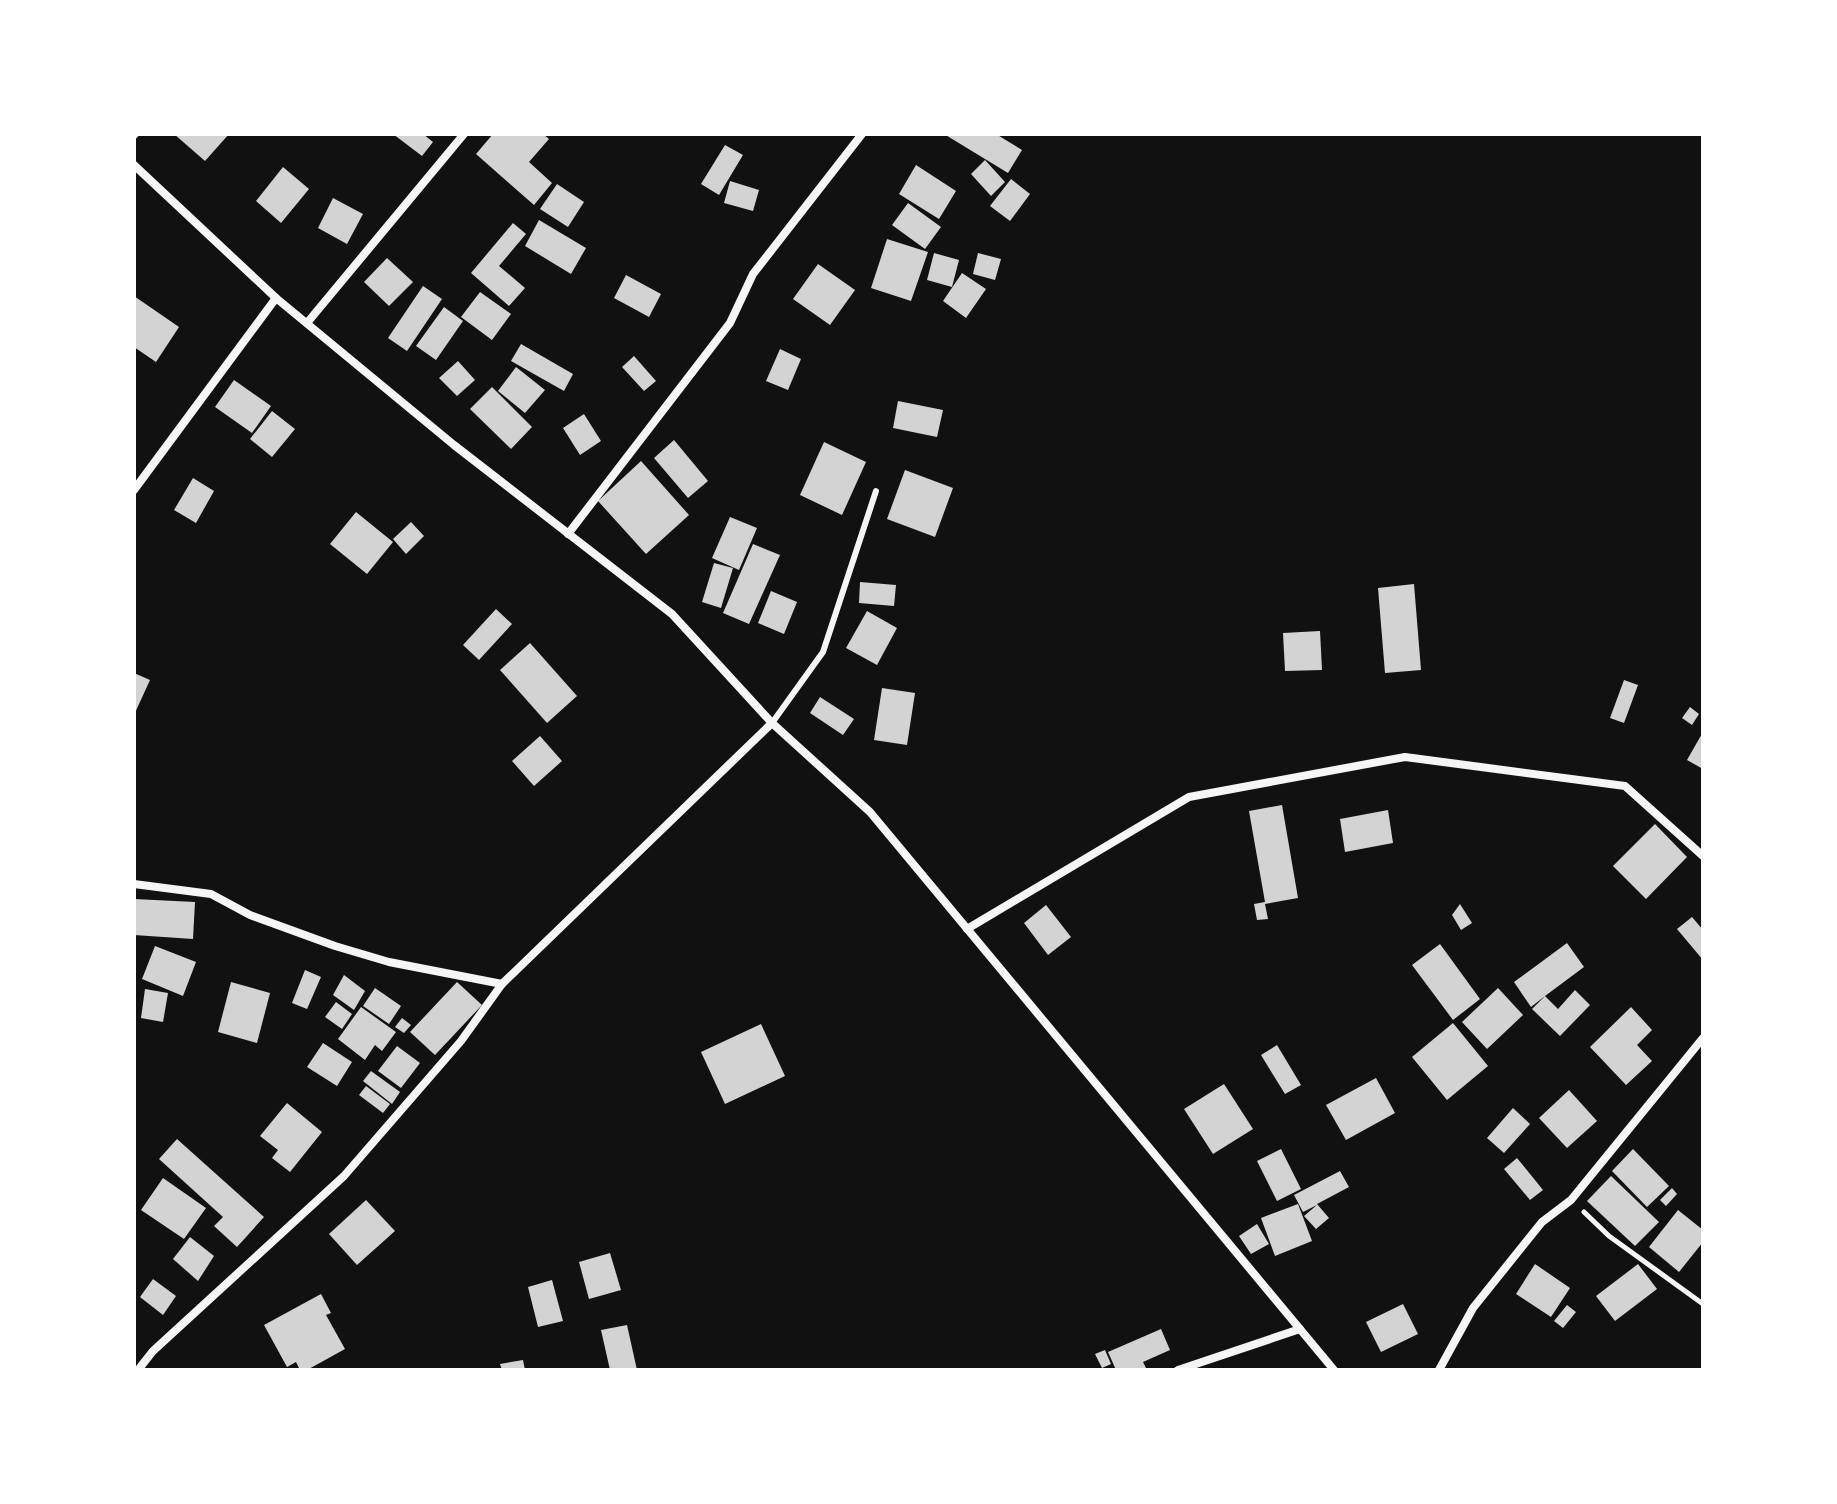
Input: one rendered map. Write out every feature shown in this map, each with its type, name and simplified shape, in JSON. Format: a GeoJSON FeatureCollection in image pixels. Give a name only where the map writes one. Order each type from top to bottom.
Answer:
{"type":"FeatureCollection","features":[{"type":"Feature","properties":{"kind":"street"},"geometry":{"type":"LineString","coordinates":[[307,323],[464,134]]}},
{"type":"Feature","properties":{"kind":"street"},"geometry":{"type":"LineString","coordinates":[[568,534],[730,323],[753,274],[862,134]]}},
{"type":"Feature","properties":{"kind":"street"},"geometry":{"type":"LineString","coordinates":[[134,165],[276,298],[672,614],[772,723],[870,812],[1334,1370]]}},
{"type":"Feature","properties":{"kind":"street"},"geometry":{"type":"LineString","coordinates":[[134,490],[276,298]]}},
{"type":"Feature","properties":{"kind":"street"},"geometry":{"type":"LineString","coordinates":[[138,1370],[153,1351],[344,1176],[461,1041],[502,984],[772,723]]}},
{"type":"Feature","properties":{"kind":"street"},"geometry":{"type":"LineString","coordinates":[[967,929],[1189,797],[1405,757],[1625,786],[1703,856]]}},
{"type":"Feature","properties":{"kind":"street"},"geometry":{"type":"LineString","coordinates":[[134,884],[211,894],[250,915],[335,946],[389,962],[502,984]]}},
{"type":"Feature","properties":{"kind":"street"},"geometry":{"type":"LineString","coordinates":[[1439,1370],[1473,1308],[1542,1222],[1571,1200],[1703,1038]]}},
{"type":"Feature","properties":{"kind":"street"},"geometry":{"type":"LineString","coordinates":[[1178,1370],[1300,1329]]}},
{"type":"Feature","properties":{"kind":"lane"},"geometry":{"type":"LineString","coordinates":[[772,723],[823,652],[876,491]]}},
{"type":"Feature","properties":{"kind":"path"},"geometry":{"type":"LineString","coordinates":[[1571,1200],[1609,1236],[1703,1304]]}},
{"type":"Feature","properties":{"kind":"building"},"geometry":{"type":"Polygon","coordinates":[[[174,134],[229,134],[205,161],[174,134]]]}},
{"type":"Feature","properties":{"kind":"building"},"geometry":{"type":"Polygon","coordinates":[[[393,134],[423,134],[433,142],[422,156],[393,134]]]}},
{"type":"Feature","properties":{"kind":"building"},"geometry":{"type":"Polygon","coordinates":[[[493,134],[543,134],[549,139],[529,162],[552,183],[534,205],[476,154],[493,134]]]}},
{"type":"Feature","properties":{"kind":"building"},"geometry":{"type":"Polygon","coordinates":[[[944,134],[996,134],[1022,150],[1008,173],[944,134]]]}},
{"type":"Feature","properties":{"kind":"building"},"geometry":{"type":"Polygon","coordinates":[[[725,145],[743,155],[719,195],[701,184],[725,145]]]}},
{"type":"Feature","properties":{"kind":"building"},"geometry":{"type":"Polygon","coordinates":[[[985,160],[1005,182],[991,196],[971,174],[985,160]]]}},
{"type":"Feature","properties":{"kind":"building"},"geometry":{"type":"Polygon","coordinates":[[[916,165],[956,191],[939,219],[899,194],[916,165]]]}},
{"type":"Feature","properties":{"kind":"building"},"geometry":{"type":"Polygon","coordinates":[[[283,167],[309,189],[281,223],[256,201],[283,167]]]}},
{"type":"Feature","properties":{"kind":"building"},"geometry":{"type":"Polygon","coordinates":[[[1011,179],[1030,194],[1010,221],[990,206],[1011,179]]]}},
{"type":"Feature","properties":{"kind":"building"},"geometry":{"type":"Polygon","coordinates":[[[730,181],[759,190],[753,211],[724,203],[730,181]]]}},
{"type":"Feature","properties":{"kind":"building"},"geometry":{"type":"Polygon","coordinates":[[[557,184],[584,202],[568,227],[540,209],[557,184]]]}},
{"type":"Feature","properties":{"kind":"building"},"geometry":{"type":"Polygon","coordinates":[[[333,198],[363,214],[347,244],[318,228],[333,198]]]}},
{"type":"Feature","properties":{"kind":"building"},"geometry":{"type":"Polygon","coordinates":[[[908,203],[941,227],[925,249],[892,225],[908,203]]]}},
{"type":"Feature","properties":{"kind":"building"},"geometry":{"type":"Polygon","coordinates":[[[539,220],[586,248],[571,274],[525,246],[539,220]]]}},
{"type":"Feature","properties":{"kind":"building"},"geometry":{"type":"Polygon","coordinates":[[[513,223],[526,234],[499,266],[525,288],[509,306],[471,273],[513,223]]]}},
{"type":"Feature","properties":{"kind":"building"},"geometry":{"type":"Polygon","coordinates":[[[887,239],[928,252],[911,301],[871,288],[887,239]]]}},
{"type":"Feature","properties":{"kind":"building"},"geometry":{"type":"Polygon","coordinates":[[[934,253],[959,260],[952,287],[927,280],[934,253]]]}},
{"type":"Feature","properties":{"kind":"building"},"geometry":{"type":"Polygon","coordinates":[[[978,253],[1001,259],[995,280],[973,274],[978,253]]]}},
{"type":"Feature","properties":{"kind":"building"},"geometry":{"type":"Polygon","coordinates":[[[387,258],[413,282],[389,306],[364,282],[387,258]]]}},
{"type":"Feature","properties":{"kind":"building"},"geometry":{"type":"Polygon","coordinates":[[[818,264],[855,290],[830,325],[793,299],[818,264]]]}},
{"type":"Feature","properties":{"kind":"building"},"geometry":{"type":"Polygon","coordinates":[[[962,273],[986,289],[966,318],[943,301],[962,273]]]}},
{"type":"Feature","properties":{"kind":"building"},"geometry":{"type":"Polygon","coordinates":[[[626,275],[661,294],[649,317],[614,298],[626,275]]]}},
{"type":"Feature","properties":{"kind":"building"},"geometry":{"type":"Polygon","coordinates":[[[423,286],[442,299],[407,351],[388,338],[423,286]]]}},
{"type":"Feature","properties":{"kind":"building"},"geometry":{"type":"Polygon","coordinates":[[[480,292],[511,314],[492,340],[461,317],[480,292]]]}},
{"type":"Feature","properties":{"kind":"building"},"geometry":{"type":"Polygon","coordinates":[[[134,296],[179,327],[156,362],[134,347],[134,296]]]}},
{"type":"Feature","properties":{"kind":"building"},"geometry":{"type":"Polygon","coordinates":[[[444,307],[463,321],[436,360],[416,346],[444,307]]]}},
{"type":"Feature","properties":{"kind":"building"},"geometry":{"type":"Polygon","coordinates":[[[521,344],[573,374],[564,391],[511,361],[521,344]]]}},
{"type":"Feature","properties":{"kind":"building"},"geometry":{"type":"Polygon","coordinates":[[[780,349],[801,359],[788,390],[766,381],[780,349]]]}},
{"type":"Feature","properties":{"kind":"building"},"geometry":{"type":"Polygon","coordinates":[[[634,356],[656,381],[644,391],[622,367],[634,356]]]}},
{"type":"Feature","properties":{"kind":"building"},"geometry":{"type":"Polygon","coordinates":[[[458,361],[475,380],[457,396],[439,378],[458,361]]]}},
{"type":"Feature","properties":{"kind":"building"},"geometry":{"type":"Polygon","coordinates":[[[516,367],[545,390],[525,413],[498,391],[516,367]]]}},
{"type":"Feature","properties":{"kind":"building"},"geometry":{"type":"Polygon","coordinates":[[[234,380],[271,406],[252,433],[215,407],[234,380]]]}},
{"type":"Feature","properties":{"kind":"building"},"geometry":{"type":"Polygon","coordinates":[[[492,387],[532,427],[511,449],[470,409],[492,387]]]}},
{"type":"Feature","properties":{"kind":"building"},"geometry":{"type":"Polygon","coordinates":[[[898,401],[943,410],[937,437],[893,428],[898,401]]]}},
{"type":"Feature","properties":{"kind":"building"},"geometry":{"type":"Polygon","coordinates":[[[272,411],[295,429],[272,457],[250,439],[272,411]]]}},
{"type":"Feature","properties":{"kind":"building"},"geometry":{"type":"Polygon","coordinates":[[[584,414],[601,441],[580,455],[563,428],[584,414]]]}},
{"type":"Feature","properties":{"kind":"building"},"geometry":{"type":"Polygon","coordinates":[[[674,440],[708,481],[688,498],[654,458],[674,440]]]}},
{"type":"Feature","properties":{"kind":"building"},"geometry":{"type":"Polygon","coordinates":[[[824,442],[866,462],[842,515],[800,495],[824,442]]]}},
{"type":"Feature","properties":{"kind":"building"},"geometry":{"type":"Polygon","coordinates":[[[641,461],[689,515],[646,554],[598,501],[641,461]]]}},
{"type":"Feature","properties":{"kind":"building"},"geometry":{"type":"Polygon","coordinates":[[[905,470],[953,488],[935,537],[887,519],[905,470]]]}},
{"type":"Feature","properties":{"kind":"building"},"geometry":{"type":"Polygon","coordinates":[[[193,478],[214,491],[196,523],[174,510],[193,478]]]}},
{"type":"Feature","properties":{"kind":"building"},"geometry":{"type":"Polygon","coordinates":[[[356,512],[393,542],[367,574],[330,544],[356,512]]]}},
{"type":"Feature","properties":{"kind":"building"},"geometry":{"type":"Polygon","coordinates":[[[730,517],[757,528],[739,570],[712,558],[730,517]]]}},
{"type":"Feature","properties":{"kind":"building"},"geometry":{"type":"Polygon","coordinates":[[[411,522],[424,536],[406,554],[393,539],[411,522]]]}},
{"type":"Feature","properties":{"kind":"building"},"geometry":{"type":"Polygon","coordinates":[[[753,544],[780,555],[749,624],[723,613],[753,544]]]}},
{"type":"Feature","properties":{"kind":"building"},"geometry":{"type":"Polygon","coordinates":[[[714,563],[733,568],[721,608],[702,602],[714,563]]]}},
{"type":"Feature","properties":{"kind":"building"},"geometry":{"type":"Polygon","coordinates":[[[860,582],[896,585],[894,606],[859,603],[860,582]]]}},
{"type":"Feature","properties":{"kind":"building"},"geometry":{"type":"Polygon","coordinates":[[[1414,584],[1421,670],[1385,673],[1378,588],[1414,584]]]}},
{"type":"Feature","properties":{"kind":"building"},"geometry":{"type":"Polygon","coordinates":[[[771,591],[797,602],[784,634],[758,623],[771,591]]]}},
{"type":"Feature","properties":{"kind":"building"},"geometry":{"type":"Polygon","coordinates":[[[496,609],[512,624],[479,660],[463,645],[496,609]]]}},
{"type":"Feature","properties":{"kind":"building"},"geometry":{"type":"Polygon","coordinates":[[[867,611],[897,628],[877,665],[846,648],[867,611]]]}},
{"type":"Feature","properties":{"kind":"building"},"geometry":{"type":"Polygon","coordinates":[[[1320,631],[1322,670],[1285,671],[1283,633],[1320,631]]]}},
{"type":"Feature","properties":{"kind":"building"},"geometry":{"type":"Polygon","coordinates":[[[530,643],[577,696],[547,723],[500,670],[530,643]]]}},
{"type":"Feature","properties":{"kind":"building"},"geometry":{"type":"Polygon","coordinates":[[[134,673],[150,680],[134,715],[134,673]]]}},
{"type":"Feature","properties":{"kind":"building"},"geometry":{"type":"Polygon","coordinates":[[[1624,680],[1638,685],[1624,723],[1610,718],[1624,680]]]}},
{"type":"Feature","properties":{"kind":"building"},"geometry":{"type":"Polygon","coordinates":[[[882,688],[915,693],[907,745],[874,740],[882,688]]]}},
{"type":"Feature","properties":{"kind":"building"},"geometry":{"type":"Polygon","coordinates":[[[820,697],[854,719],[843,735],[810,713],[820,697]]]}},
{"type":"Feature","properties":{"kind":"building"},"geometry":{"type":"Polygon","coordinates":[[[1690,707],[1699,714],[1692,725],[1682,718],[1690,707]]]}},
{"type":"Feature","properties":{"kind":"building"},"geometry":{"type":"Polygon","coordinates":[[[1703,732],[1703,769],[1687,760],[1703,732]]]}},
{"type":"Feature","properties":{"kind":"building"},"geometry":{"type":"Polygon","coordinates":[[[540,736],[562,761],[534,786],[512,761],[540,736]]]}},
{"type":"Feature","properties":{"kind":"building"},"geometry":{"type":"Polygon","coordinates":[[[1282,805],[1298,898],[1265,904],[1268,919],[1257,920],[1254,904],[1265,902],[1249,811],[1282,805]]]}},
{"type":"Feature","properties":{"kind":"building"},"geometry":{"type":"Polygon","coordinates":[[[1388,810],[1393,843],[1345,852],[1340,819],[1388,810]]]}},
{"type":"Feature","properties":{"kind":"building"},"geometry":{"type":"Polygon","coordinates":[[[1655,824],[1687,857],[1646,899],[1613,866],[1655,824]]]}},
{"type":"Feature","properties":{"kind":"building"},"geometry":{"type":"Polygon","coordinates":[[[134,899],[195,902],[193,939],[134,935],[134,899]]]}},
{"type":"Feature","properties":{"kind":"building"},"geometry":{"type":"Polygon","coordinates":[[[1460,904],[1472,923],[1461,930],[1452,915],[1460,904]]]}},
{"type":"Feature","properties":{"kind":"building"},"geometry":{"type":"Polygon","coordinates":[[[1046,905],[1071,937],[1048,955],[1024,923],[1046,905]]]}},
{"type":"Feature","properties":{"kind":"building"},"geometry":{"type":"Polygon","coordinates":[[[1692,917],[1703,930],[1703,960],[1677,929],[1692,917]]]}},
{"type":"Feature","properties":{"kind":"building"},"geometry":{"type":"Polygon","coordinates":[[[1567,943],[1584,967],[1531,1007],[1514,982],[1567,943]]]}},
{"type":"Feature","properties":{"kind":"building"},"geometry":{"type":"Polygon","coordinates":[[[1440,944],[1480,999],[1453,1020],[1412,965],[1440,944]]]}},
{"type":"Feature","properties":{"kind":"building"},"geometry":{"type":"Polygon","coordinates":[[[155,946],[196,962],[183,996],[142,979],[155,946]]]}},
{"type":"Feature","properties":{"kind":"building"},"geometry":{"type":"Polygon","coordinates":[[[305,970],[321,977],[307,1009],[292,1003],[305,970]]]}},
{"type":"Feature","properties":{"kind":"building"},"geometry":{"type":"Polygon","coordinates":[[[344,975],[365,991],[354,1010],[333,995],[344,975]]]}},
{"type":"Feature","properties":{"kind":"building"},"geometry":{"type":"Polygon","coordinates":[[[231,982],[270,993],[257,1043],[218,1032],[231,982]]]}},
{"type":"Feature","properties":{"kind":"building"},"geometry":{"type":"Polygon","coordinates":[[[457,982],[482,1005],[435,1055],[410,1032],[457,982]]]}},
{"type":"Feature","properties":{"kind":"building"},"geometry":{"type":"Polygon","coordinates":[[[375,988],[401,1006],[389,1024],[363,1006],[375,988]]]}},
{"type":"Feature","properties":{"kind":"building"},"geometry":{"type":"Polygon","coordinates":[[[1498,988],[1523,1015],[1487,1049],[1462,1022],[1498,988]]]}},
{"type":"Feature","properties":{"kind":"building"},"geometry":{"type":"Polygon","coordinates":[[[145,989],[168,993],[163,1022],[141,1018],[145,989]]]}},
{"type":"Feature","properties":{"kind":"building"},"geometry":{"type":"Polygon","coordinates":[[[1575,990],[1590,1005],[1560,1036],[1532,1009],[1545,996],[1558,1009],[1575,990]]]}},
{"type":"Feature","properties":{"kind":"building"},"geometry":{"type":"Polygon","coordinates":[[[336,1002],[352,1014],[342,1029],[325,1017],[336,1002]]]}},
{"type":"Feature","properties":{"kind":"building"},"geometry":{"type":"Polygon","coordinates":[[[361,1007],[396,1032],[382,1051],[375,1045],[365,1060],[338,1039],[361,1007]]]}},
{"type":"Feature","properties":{"kind":"building"},"geometry":{"type":"Polygon","coordinates":[[[1631,1007],[1652,1030],[1637,1045],[1652,1061],[1626,1085],[1590,1047],[1631,1007]]]}},
{"type":"Feature","properties":{"kind":"building"},"geometry":{"type":"Polygon","coordinates":[[[402,1018],[411,1025],[404,1033],[395,1027],[402,1018]]]}},
{"type":"Feature","properties":{"kind":"building"},"geometry":{"type":"Polygon","coordinates":[[[1453,1023],[1488,1066],[1447,1100],[1412,1057],[1453,1023]]]}},
{"type":"Feature","properties":{"kind":"building"},"geometry":{"type":"Polygon","coordinates":[[[761,1024],[785,1076],[725,1104],[701,1052],[761,1024]]]}},
{"type":"Feature","properties":{"kind":"building"},"geometry":{"type":"Polygon","coordinates":[[[323,1043],[352,1062],[337,1086],[307,1067],[323,1043]]]}},
{"type":"Feature","properties":{"kind":"building"},"geometry":{"type":"Polygon","coordinates":[[[1277,1045],[1301,1085],[1285,1094],[1261,1055],[1277,1045]]]}},
{"type":"Feature","properties":{"kind":"building"},"geometry":{"type":"Polygon","coordinates":[[[397,1046],[420,1063],[401,1088],[378,1071],[397,1046]]]}},
{"type":"Feature","properties":{"kind":"building"},"geometry":{"type":"Polygon","coordinates":[[[371,1071],[400,1092],[392,1104],[363,1081],[371,1071]]]}},
{"type":"Feature","properties":{"kind":"building"},"geometry":{"type":"Polygon","coordinates":[[[1376,1078],[1395,1113],[1346,1140],[1326,1105],[1376,1078]]]}},
{"type":"Feature","properties":{"kind":"building"},"geometry":{"type":"Polygon","coordinates":[[[1224,1084],[1253,1129],[1213,1154],[1184,1109],[1224,1084]]]}},
{"type":"Feature","properties":{"kind":"building"},"geometry":{"type":"Polygon","coordinates":[[[366,1086],[390,1104],[383,1113],[359,1095],[366,1086]]]}},
{"type":"Feature","properties":{"kind":"building"},"geometry":{"type":"Polygon","coordinates":[[[1569,1090],[1597,1121],[1567,1148],[1539,1118],[1569,1090]]]}},
{"type":"Feature","properties":{"kind":"building"},"geometry":{"type":"Polygon","coordinates":[[[287,1103],[322,1132],[290,1172],[272,1158],[278,1150],[260,1136],[287,1103]]]}},
{"type":"Feature","properties":{"kind":"building"},"geometry":{"type":"Polygon","coordinates":[[[1513,1108],[1530,1124],[1504,1153],[1487,1138],[1513,1108]]]}},
{"type":"Feature","properties":{"kind":"building"},"geometry":{"type":"Polygon","coordinates":[[[177,1139],[264,1217],[237,1247],[214,1226],[223,1217],[159,1159],[177,1139]]]}},
{"type":"Feature","properties":{"kind":"building"},"geometry":{"type":"Polygon","coordinates":[[[1281,1149],[1301,1189],[1277,1201],[1257,1161],[1281,1149]]]}},
{"type":"Feature","properties":{"kind":"building"},"geometry":{"type":"Polygon","coordinates":[[[1633,1149],[1669,1186],[1647,1207],[1612,1171],[1633,1149]]]}},
{"type":"Feature","properties":{"kind":"building"},"geometry":{"type":"Polygon","coordinates":[[[1517,1158],[1543,1190],[1530,1200],[1504,1169],[1517,1158]]]}},
{"type":"Feature","properties":{"kind":"building"},"geometry":{"type":"Polygon","coordinates":[[[1340,1171],[1349,1187],[1317,1204],[1329,1218],[1316,1229],[1304,1216],[1317,1205],[1303,1212],[1294,1195],[1340,1171]]]}},
{"type":"Feature","properties":{"kind":"building"},"geometry":{"type":"Polygon","coordinates":[[[1611,1176],[1659,1222],[1635,1246],[1587,1201],[1611,1176]]]}},
{"type":"Feature","properties":{"kind":"building"},"geometry":{"type":"Polygon","coordinates":[[[163,1178],[206,1208],[184,1239],[141,1210],[163,1178]]]}},
{"type":"Feature","properties":{"kind":"building"},"geometry":{"type":"Polygon","coordinates":[[[1672,1188],[1677,1194],[1666,1206],[1660,1200],[1672,1188]]]}},
{"type":"Feature","properties":{"kind":"building"},"geometry":{"type":"Polygon","coordinates":[[[366,1200],[395,1231],[357,1265],[329,1234],[366,1200]]]}},
{"type":"Feature","properties":{"kind":"building"},"geometry":{"type":"Polygon","coordinates":[[[1298,1204],[1312,1241],[1275,1256],[1261,1218],[1298,1204]]]}},
{"type":"Feature","properties":{"kind":"building"},"geometry":{"type":"Polygon","coordinates":[[[1678,1210],[1703,1230],[1703,1242],[1679,1272],[1649,1247],[1678,1210]]]}},
{"type":"Feature","properties":{"kind":"building"},"geometry":{"type":"Polygon","coordinates":[[[1257,1224],[1269,1244],[1251,1254],[1239,1236],[1257,1224]]]}},
{"type":"Feature","properties":{"kind":"building"},"geometry":{"type":"Polygon","coordinates":[[[190,1237],[214,1256],[198,1281],[173,1259],[190,1237]]]}},
{"type":"Feature","properties":{"kind":"building"},"geometry":{"type":"Polygon","coordinates":[[[610,1253],[621,1290],[589,1299],[579,1262],[610,1253]]]}},
{"type":"Feature","properties":{"kind":"building"},"geometry":{"type":"Polygon","coordinates":[[[1535,1264],[1570,1288],[1551,1317],[1516,1294],[1535,1264]]]}},
{"type":"Feature","properties":{"kind":"building"},"geometry":{"type":"Polygon","coordinates":[[[1638,1264],[1657,1289],[1615,1321],[1596,1296],[1638,1264]]]}},
{"type":"Feature","properties":{"kind":"building"},"geometry":{"type":"Polygon","coordinates":[[[153,1279],[176,1296],[163,1315],[140,1297],[153,1279]]]}},
{"type":"Feature","properties":{"kind":"building"},"geometry":{"type":"Polygon","coordinates":[[[552,1280],[563,1321],[538,1327],[528,1287],[552,1280]]]}},
{"type":"Feature","properties":{"kind":"building"},"geometry":{"type":"Polygon","coordinates":[[[321,1294],[331,1313],[326,1315],[345,1349],[307,1370],[300,1370],[296,1362],[287,1367],[264,1325],[321,1294]]]}},
{"type":"Feature","properties":{"kind":"building"},"geometry":{"type":"Polygon","coordinates":[[[1403,1304],[1418,1334],[1381,1352],[1366,1322],[1403,1304]]]}},
{"type":"Feature","properties":{"kind":"building"},"geometry":{"type":"Polygon","coordinates":[[[1567,1305],[1576,1312],[1563,1328],[1554,1321],[1567,1305]]]}},
{"type":"Feature","properties":{"kind":"building"},"geometry":{"type":"Polygon","coordinates":[[[627,1325],[637,1370],[610,1370],[601,1330],[627,1325]]]}},
{"type":"Feature","properties":{"kind":"building"},"geometry":{"type":"Polygon","coordinates":[[[1161,1329],[1170,1350],[1143,1362],[1147,1370],[1116,1370],[1108,1352],[1161,1329]]]}},
{"type":"Feature","properties":{"kind":"building"},"geometry":{"type":"Polygon","coordinates":[[[1105,1350],[1111,1364],[1102,1368],[1095,1354],[1105,1350]]]}},
{"type":"Feature","properties":{"kind":"building"},"geometry":{"type":"Polygon","coordinates":[[[523,1360],[525,1370],[502,1370],[500,1364],[523,1360]]]}}]}
